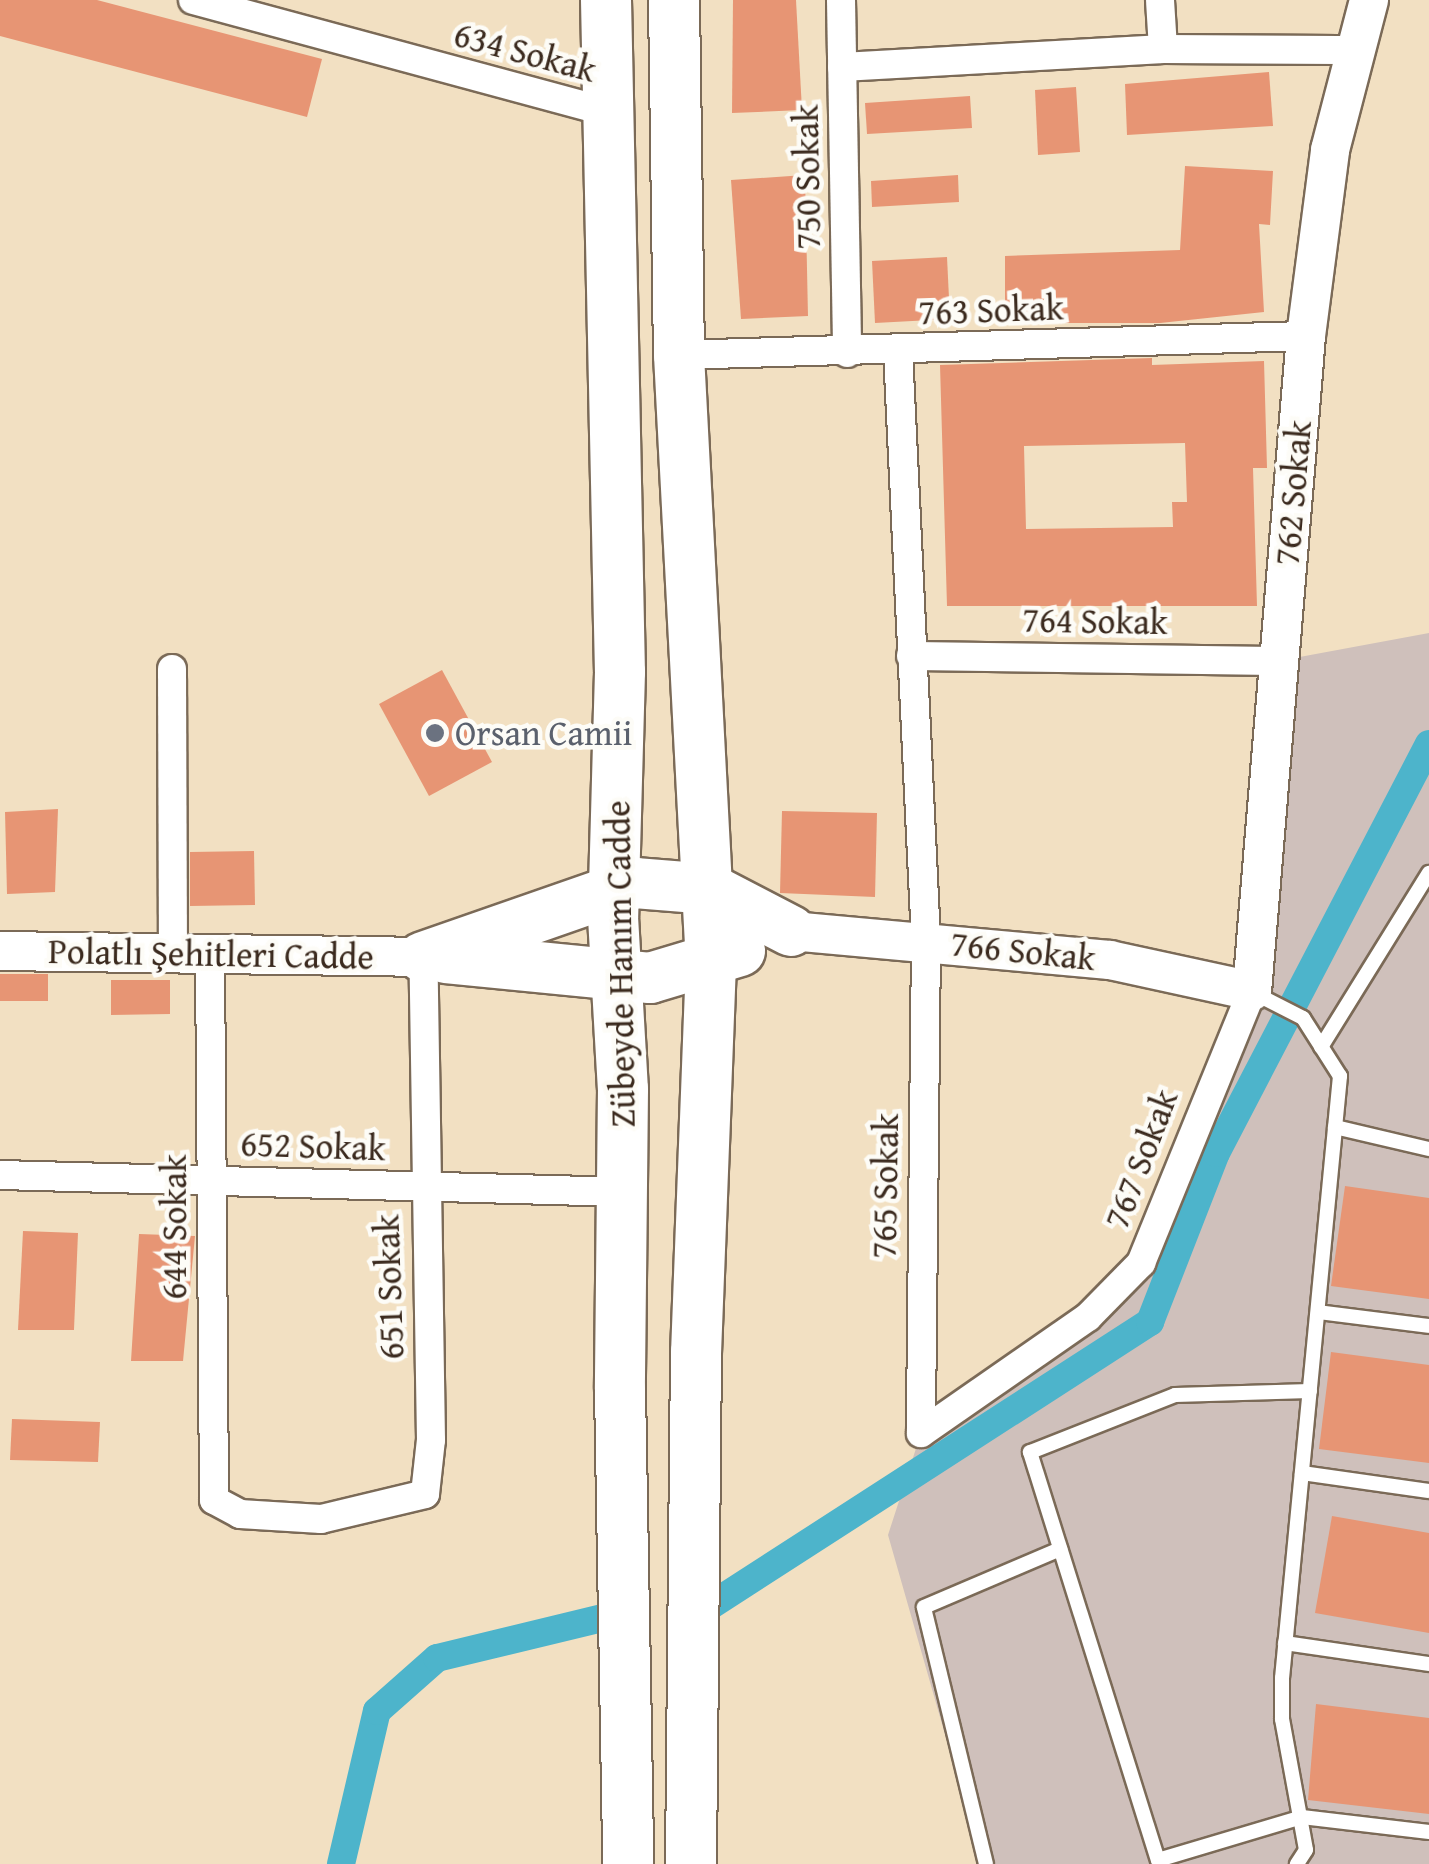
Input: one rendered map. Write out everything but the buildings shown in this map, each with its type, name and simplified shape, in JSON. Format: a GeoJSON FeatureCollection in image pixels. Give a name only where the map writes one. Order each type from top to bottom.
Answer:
{"type":"FeatureCollection","features":[{"type":"Feature","properties":{"kind":"highway","name":"Zübeyde Hanım Cadde"},"geometry":{"type":"LineString","coordinates":[[606,0],[620,672],[614,889],[624,1192],[620,1389],[628,1864]]}},
{"type":"Feature","properties":{"kind":"highway"},"geometry":{"type":"LineString","coordinates":[[674,0],[678,354],[712,963],[702,1127],[691,1864]]}},
{"type":"Feature","properties":{"kind":"highway"},"geometry":{"type":"LineString","coordinates":[[422,957],[614,889],[664,882],[710,889],[791,931]]}},
{"type":"Feature","properties":{"kind":"highway"},"geometry":{"type":"LineString","coordinates":[[422,957],[615,971],[650,978],[712,963],[791,931]]}},
{"type":"Feature","properties":{"kind":"street","name":"634 Sokak"},"geometry":{"type":"LineString","coordinates":[[193,0],[607,112]]}},
{"type":"Feature","properties":{"kind":"street","name":"750 Sokak"},"geometry":{"type":"LineString","coordinates":[[842,0],[847,353]]}},
{"type":"Feature","properties":{"kind":"street"},"geometry":{"type":"LineString","coordinates":[[1160,0],[1163,48]]}},
{"type":"Feature","properties":{"kind":"street","name":"762 Sokak"},"geometry":{"type":"LineString","coordinates":[[1252,992],[1306,336],[1330,150],[1370,0]]}},
{"type":"Feature","properties":{"kind":"street"},"geometry":{"type":"LineString","coordinates":[[842,66],[1163,48],[1356,50]]}},
{"type":"Feature","properties":{"kind":"street","name":"763 Sokak"},"geometry":{"type":"LineString","coordinates":[[678,354],[898,352],[1306,336]]}},
{"type":"Feature","properties":{"kind":"street","name":"765 Sokak"},"geometry":{"type":"LineString","coordinates":[[898,352],[926,941],[921,1433]]}},
{"type":"Feature","properties":{"kind":"street","name":"764 Sokak"},"geometry":{"type":"LineString","coordinates":[[911,656],[1278,661]]}},
{"type":"Feature","properties":{"kind":"street","name":"644 Sokak"},"geometry":{"type":"LineString","coordinates":[[172,669],[191,954],[212,1181],[214,1500],[240,1514],[321,1519],[426,1494]]}},
{"type":"Feature","properties":{"kind":"street","name":"766 Sokak"},"geometry":{"type":"LineString","coordinates":[[791,931],[1110,960],[1252,992]]}},
{"type":"Feature","properties":{"kind":"street","name":"Polatlı Şehitleri Cadde"},"geometry":{"type":"LineString","coordinates":[[0,951],[422,957]]}},
{"type":"Feature","properties":{"kind":"street","name":"651 Sokak"},"geometry":{"type":"LineString","coordinates":[[422,957],[431,1440],[426,1494]]}},
{"type":"Feature","properties":{"kind":"street","name":"767 Sokak"},"geometry":{"type":"LineString","coordinates":[[921,1433],[1074,1327],[1140,1262],[1252,992]]}},
{"type":"Feature","properties":{"kind":"street","name":"652 Sokak"},"geometry":{"type":"LineString","coordinates":[[0,1175],[624,1192]]}},
{"type":"Feature","properties":{"kind":"lane"},"geometry":{"type":"LineString","coordinates":[[1322,1047],[1429,873]]}},
{"type":"Feature","properties":{"kind":"lane"},"geometry":{"type":"LineString","coordinates":[[1252,992],[1303,1018],[1340,1076],[1285,1643],[1282,1719],[1306,1850],[1298,1864]]}},
{"type":"Feature","properties":{"kind":"lane"},"geometry":{"type":"LineString","coordinates":[[1335,1126],[1429,1149]]}},
{"type":"Feature","properties":{"kind":"lane"},"geometry":{"type":"LineString","coordinates":[[1318,1312],[1429,1326]]}},
{"type":"Feature","properties":{"kind":"lane"},"geometry":{"type":"LineString","coordinates":[[1310,1392],[1174,1395],[1030,1452],[1158,1860],[1302,1817],[1429,1832]]}},
{"type":"Feature","properties":{"kind":"lane"},"geometry":{"type":"LineString","coordinates":[[1302,1474],[1429,1491]]}},
{"type":"Feature","properties":{"kind":"lane"},"geometry":{"type":"LineString","coordinates":[[986,1864],[924,1607],[1060,1548]]}},
{"type":"Feature","properties":{"kind":"lane"},"geometry":{"type":"LineString","coordinates":[[1285,1643],[1429,1664]]}},
{"type":"Feature","properties":{"kind":"shaded area"},"geometry":{"type":"Polygon","coordinates":[[[1429,633],[1429,1864],[982,1864],[888,1535],[921,1433],[1140,1263],[1252,991],[1278,661],[1429,633]]]}},
{"type":"Feature","properties":{"kind":"waterway"},"geometry":{"type":"LineString","coordinates":[[710,1606],[1150,1322],[1216,1153],[1429,744]]}},
{"type":"Feature","properties":{"kind":"waterway"},"geometry":{"type":"LineString","coordinates":[[341,1864],[377,1711],[437,1658],[607,1617]]}},
{"type":"Feature","properties":{"kind":"place","name":"Orsan Camii"},"geometry":{"type":"Point","coordinates":[435,733]}}]}
